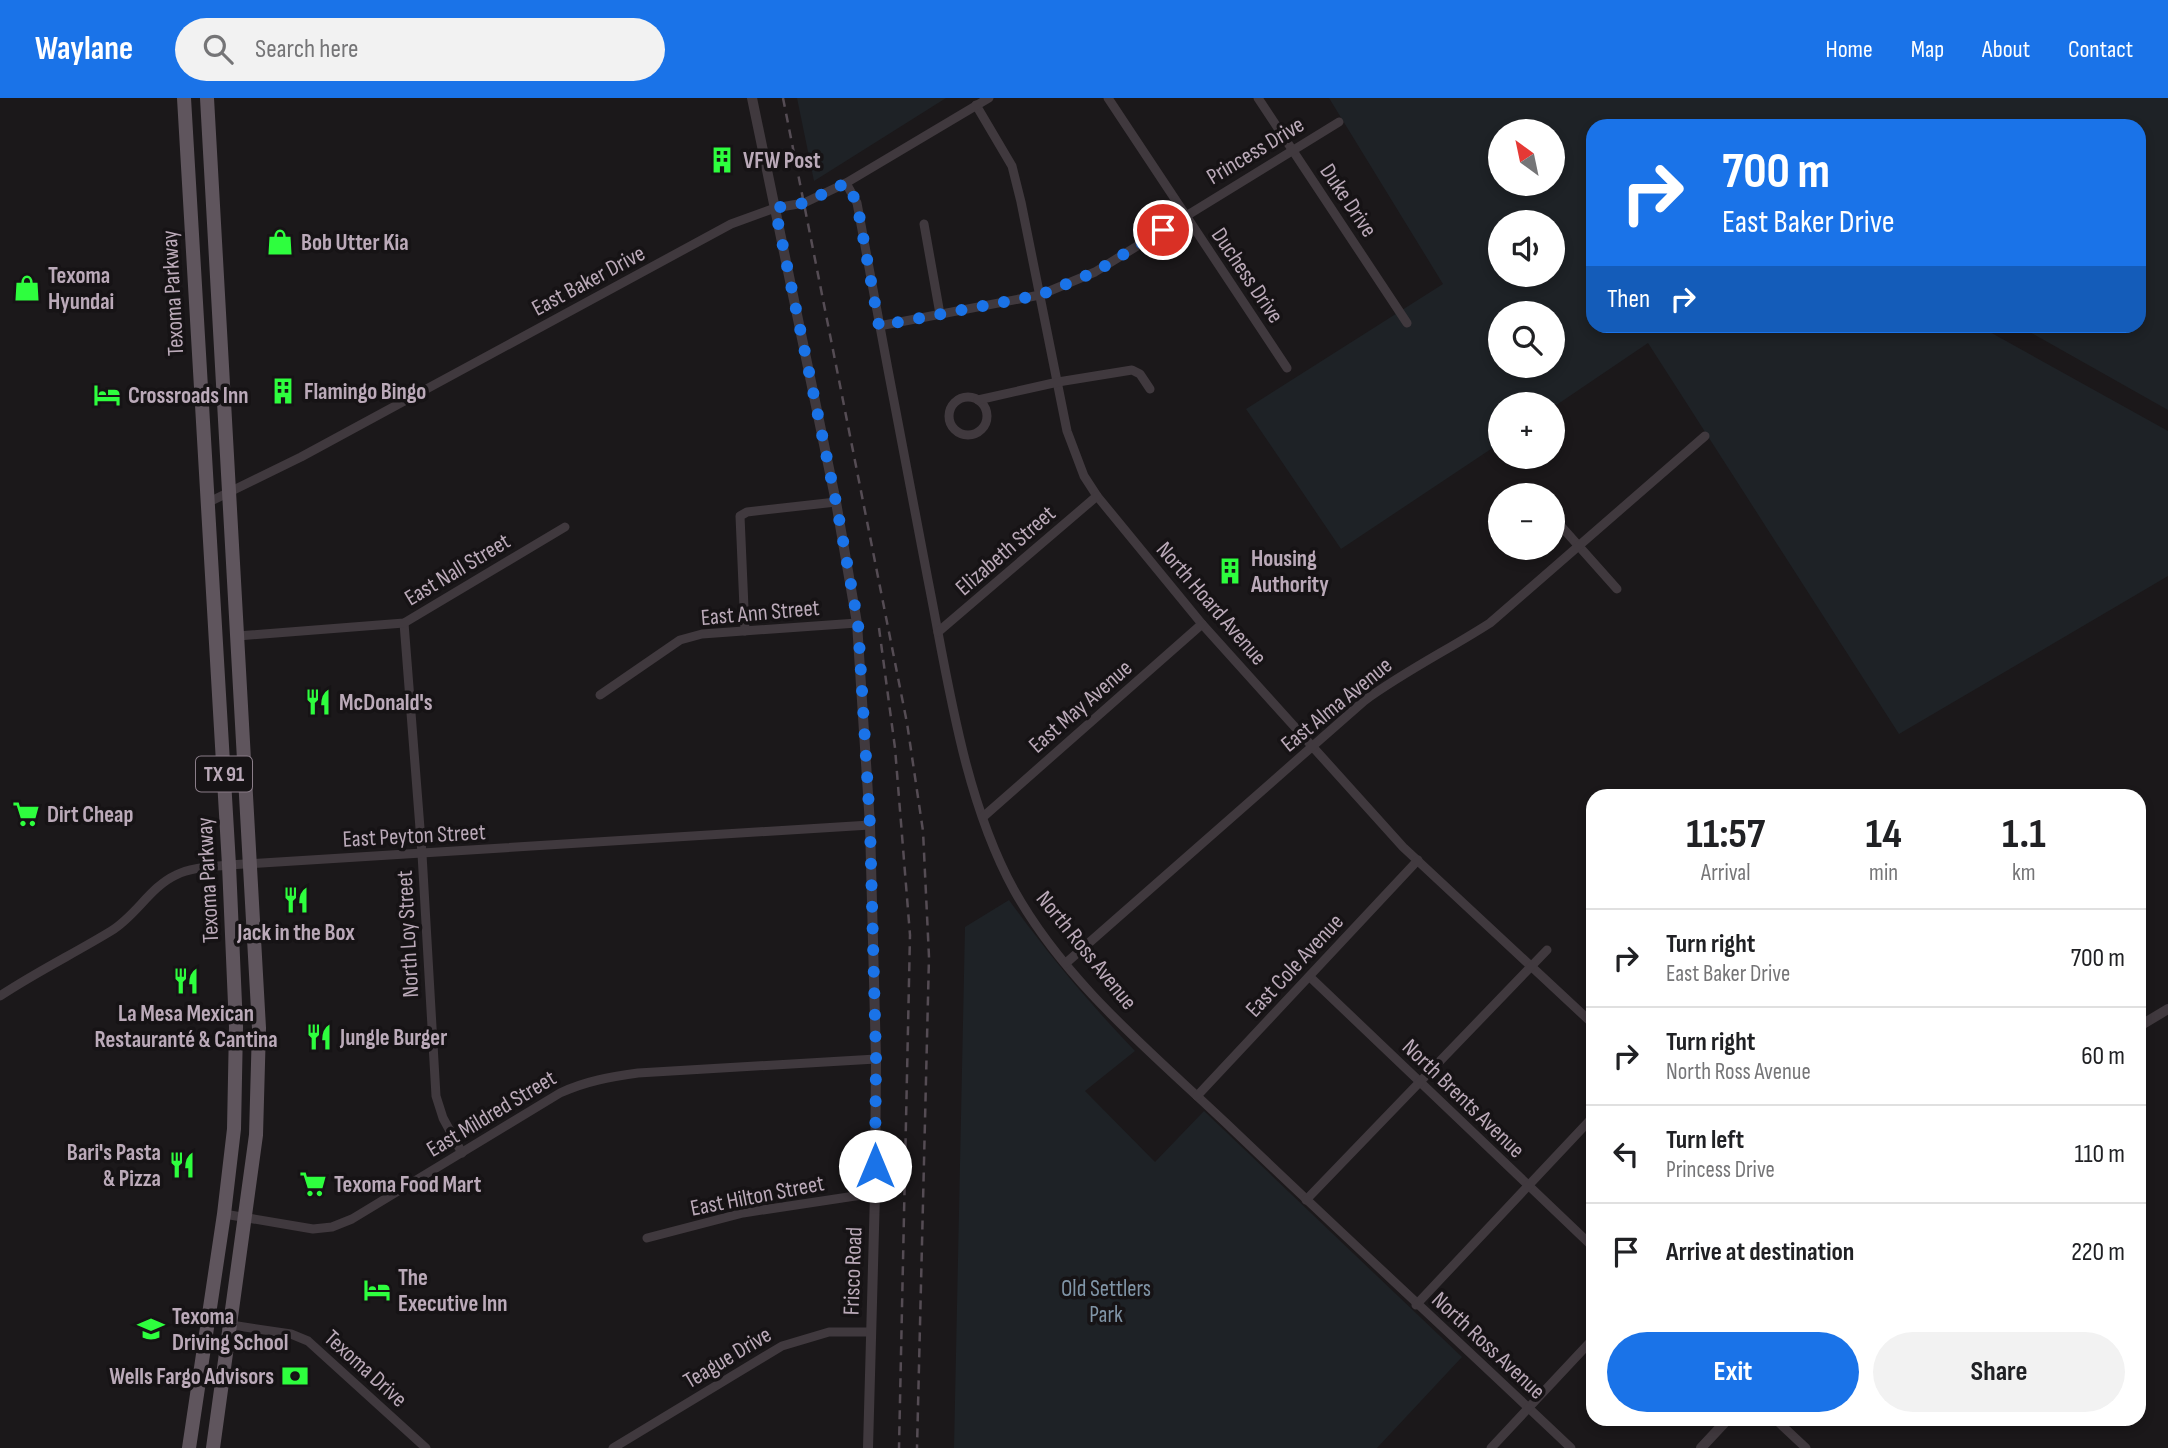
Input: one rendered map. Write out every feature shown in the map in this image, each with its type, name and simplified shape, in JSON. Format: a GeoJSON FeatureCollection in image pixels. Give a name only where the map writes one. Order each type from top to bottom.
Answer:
{"type":"FeatureCollection","features":[{"type":"Feature","properties":{"kind":"main road","name":"Texoma Parkway"},"geometry":{"type":"LineString","coordinates":[[184,98],[236,1027],[233,1129],[224,1214],[190,1448]]}},
{"type":"Feature","properties":{"kind":"main road","name":"Texoma Parkway"},"geometry":{"type":"LineString","coordinates":[[207,98],[259,1028],[256,1135],[213,1448]]}},
{"type":"Feature","properties":{"kind":"street","name":"Frisco Road"},"geometry":{"type":"LineString","coordinates":[[752,98],[836,502],[858,623],[870,825],[876,1059],[868,1448]]}},
{"type":"Feature","properties":{"kind":"street","name":"East Baker Drive"},"geometry":{"type":"LineString","coordinates":[[207,503],[731,224],[775,208],[804,203],[846,183],[989,98]]}},
{"type":"Feature","properties":{"kind":"street","name":"Duchess Drive"},"geometry":{"type":"LineString","coordinates":[[1108,98],[1287,368]]}},
{"type":"Feature","properties":{"kind":"street","name":"Duke Drive"},"geometry":{"type":"LineString","coordinates":[[1258,98],[1407,323]]}},
{"type":"Feature","properties":{"kind":"street","name":"North Hoard Avenue"},"geometry":{"type":"LineString","coordinates":[[976,105],[1012,166],[1067,431],[1084,476],[1097,496],[1202,624],[1418,860],[1586,1017]]}},
{"type":"Feature","properties":{"kind":"street","name":"Princess Drive"},"geometry":{"type":"LineString","coordinates":[[879,326],[1040,295],[1095,272],[1339,122]]}},
{"type":"Feature","properties":{"kind":"street","name":"North Ross Avenue"},"geometry":{"type":"LineString","coordinates":[[846,183],[857,203],[947,683],[983,817],[995,852],[1015,891],[1037,927],[1109,1012],[1416,1305],[1571,1448]]}},
{"type":"Feature","properties":{"kind":"street"},"geometry":{"type":"LineString","coordinates":[[924,224],[940,314]]}},
{"type":"Feature","properties":{"kind":"street"},"geometry":{"type":"LineString","coordinates":[[978,400],[986,410],[982,428],[970,435],[958,432],[950,423],[949,411],[961,398],[978,400],[1058,382],[1132,370],[1140,374],[1150,389]]}},
{"type":"Feature","properties":{"kind":"street","name":"East Alma Avenue"},"geometry":{"type":"LineString","coordinates":[[1066,963],[1364,701],[1400,675],[1490,623],[1705,436]]}},
{"type":"Feature","properties":{"kind":"street","name":"Elizabeth Street"},"geometry":{"type":"LineString","coordinates":[[938,632],[1097,496]]}},
{"type":"Feature","properties":{"kind":"street"},"geometry":{"type":"LineString","coordinates":[[745,631],[740,516],[747,512],[836,502]]}},
{"type":"Feature","properties":{"kind":"street","name":"East Nall Street"},"geometry":{"type":"LineString","coordinates":[[238,636],[404,623],[565,527]]}},
{"type":"Feature","properties":{"kind":"street"},"geometry":{"type":"LineString","coordinates":[[1565,530],[1617,589]]}},
{"type":"Feature","properties":{"kind":"street","name":"North Loy Street"},"geometry":{"type":"LineString","coordinates":[[404,623],[422,854],[436,1096],[443,1118],[462,1153]]}},
{"type":"Feature","properties":{"kind":"street","name":"East Ann Street"},"geometry":{"type":"LineString","coordinates":[[600,695],[680,640],[702,634],[858,623]]}},
{"type":"Feature","properties":{"kind":"street","name":"East May Avenue"},"geometry":{"type":"LineString","coordinates":[[983,817],[1202,624]]}},
{"type":"Feature","properties":{"kind":"street","name":"East Peyton Street"},"geometry":{"type":"LineString","coordinates":[[0,996],[114,929],[158,887],[176,875],[191,870],[229,865],[870,825]]}},
{"type":"Feature","properties":{"kind":"street","name":"East Cole Avenue"},"geometry":{"type":"LineString","coordinates":[[1197,1096],[1418,860]]}},
{"type":"Feature","properties":{"kind":"street"},"geometry":{"type":"LineString","coordinates":[[1306,1200],[1547,950]]}},
{"type":"Feature","properties":{"kind":"street","name":"North Brents Avenue"},"geometry":{"type":"LineString","coordinates":[[1310,977],[1586,1240]]}},
{"type":"Feature","properties":{"kind":"street"},"geometry":{"type":"LineString","coordinates":[[2146,1022],[2168,1009]]}},
{"type":"Feature","properties":{"kind":"street","name":"East Mildred Street"},"geometry":{"type":"LineString","coordinates":[[224,1214],[313,1229],[332,1227],[352,1219],[560,1093],[582,1083],[603,1078],[638,1073],[876,1059]]}},
{"type":"Feature","properties":{"kind":"street"},"geometry":{"type":"LineString","coordinates":[[1416,1305],[1586,1124]]}},
{"type":"Feature","properties":{"kind":"street","name":"East Hilton Street"},"geometry":{"type":"LineString","coordinates":[[647,1238],[743,1213],[875,1193]]}},
{"type":"Feature","properties":{"kind":"street","name":"Texoma Drive"},"geometry":{"type":"LineString","coordinates":[[231,1325],[291,1334],[308,1341],[426,1448]]}},
{"type":"Feature","properties":{"kind":"street","name":"Teague Drive"},"geometry":{"type":"LineString","coordinates":[[613,1448],[782,1346],[829,1332],[871,1332]]}},
{"type":"Feature","properties":{"kind":"street"},"geometry":{"type":"LineString","coordinates":[[1491,1448],[1586,1346]]}},
{"type":"Feature","properties":{"kind":"street"},"geometry":{"type":"LineString","coordinates":[[1701,1448],[1721,1426]]}},
{"type":"Feature","properties":{"kind":"street"},"geometry":{"type":"LineString","coordinates":[[1782,1426],[1806,1448]]}},
{"type":"Feature","properties":{"kind":"green space"},"geometry":{"type":"Polygon","coordinates":[[[797,98],[946,98],[814,181],[797,98]]]}},
{"type":"Feature","properties":{"kind":"green space"},"geometry":{"type":"Polygon","coordinates":[[[1329,98],[2168,98],[2168,410],[2031,333],[2146,333],[2146,119],[1586,119],[1586,333],[1992,333],[2168,431],[2168,576],[1899,734],[1648,343],[1565,399],[1565,392],[1488,392],[1488,451],[1341,549],[1246,409],[1443,284],[1329,98]]]}},
{"type":"Feature","properties":{"kind":"green space","name":"Old Settlers Park"},"geometry":{"type":"Polygon","coordinates":[[[1009,900],[1069,978],[1135,1051],[1085,1091],[1155,1162],[1204,1111],[1462,1357],[1377,1448],[954,1448],[965,927],[1009,900]]]}},
{"type":"Feature","properties":{"kind":"railway"},"geometry":{"type":"LineString","coordinates":[[783,98],[907,723],[923,831],[929,957],[917,1448]]}},
{"type":"Feature","properties":{"kind":"railway"},"geometry":{"type":"LineString","coordinates":[[879,628],[895,748],[910,935],[899,1448]]}},
{"type":"Feature","properties":{"kind":"place","name":"VFW Post"},"geometry":{"type":"Point","coordinates":[722,160]}},
{"type":"Feature","properties":{"kind":"place","name":"Bob Utter Kia"},"geometry":{"type":"Point","coordinates":[280,242]}},
{"type":"Feature","properties":{"kind":"place","name":"Texoma Hyundai"},"geometry":{"type":"Point","coordinates":[27,288]}},
{"type":"Feature","properties":{"kind":"place","name":"Flamingo Bingo"},"geometry":{"type":"Point","coordinates":[283,391]}},
{"type":"Feature","properties":{"kind":"place","name":"Crossroads Inn"},"geometry":{"type":"Point","coordinates":[107,395]}},
{"type":"Feature","properties":{"kind":"place","name":"Housing Authority"},"geometry":{"type":"Point","coordinates":[1230,571]}},
{"type":"Feature","properties":{"kind":"place","name":"McDonald's"},"geometry":{"type":"Point","coordinates":[318,702]}},
{"type":"Feature","properties":{"kind":"place","name":"Dirt Cheap"},"geometry":{"type":"Point","coordinates":[26,814]}},
{"type":"Feature","properties":{"kind":"place","name":"Jack in the Box"},"geometry":{"type":"Point","coordinates":[296,900]}},
{"type":"Feature","properties":{"kind":"place","name":"La Mesa Mexican Restauranté & Cantina"},"geometry":{"type":"Point","coordinates":[186,981]}},
{"type":"Feature","properties":{"kind":"place","name":"Jungle Burger"},"geometry":{"type":"Point","coordinates":[319,1037]}},
{"type":"Feature","properties":{"kind":"place","name":"Bari's Pasta & Pizza"},"geometry":{"type":"Point","coordinates":[182,1165]}},
{"type":"Feature","properties":{"kind":"place","name":"Texoma Food Mart"},"geometry":{"type":"Point","coordinates":[313,1184]}},
{"type":"Feature","properties":{"kind":"place","name":"The Executive Inn"},"geometry":{"type":"Point","coordinates":[377,1290]}},
{"type":"Feature","properties":{"kind":"place","name":"Texoma Driving School"},"geometry":{"type":"Point","coordinates":[151,1329]}},
{"type":"Feature","properties":{"kind":"place","name":"Wells Fargo Advisors"},"geometry":{"type":"Point","coordinates":[295,1376]}},
{"type":"Feature","properties":{"kind":"route"},"geometry":{"type":"LineString","coordinates":[[875,1166],[876,1059],[870,825],[858,623],[836,502],[775,208],[804,203],[846,183],[857,203],[879,326],[1040,295],[1095,272],[1163,230]]}}]}
